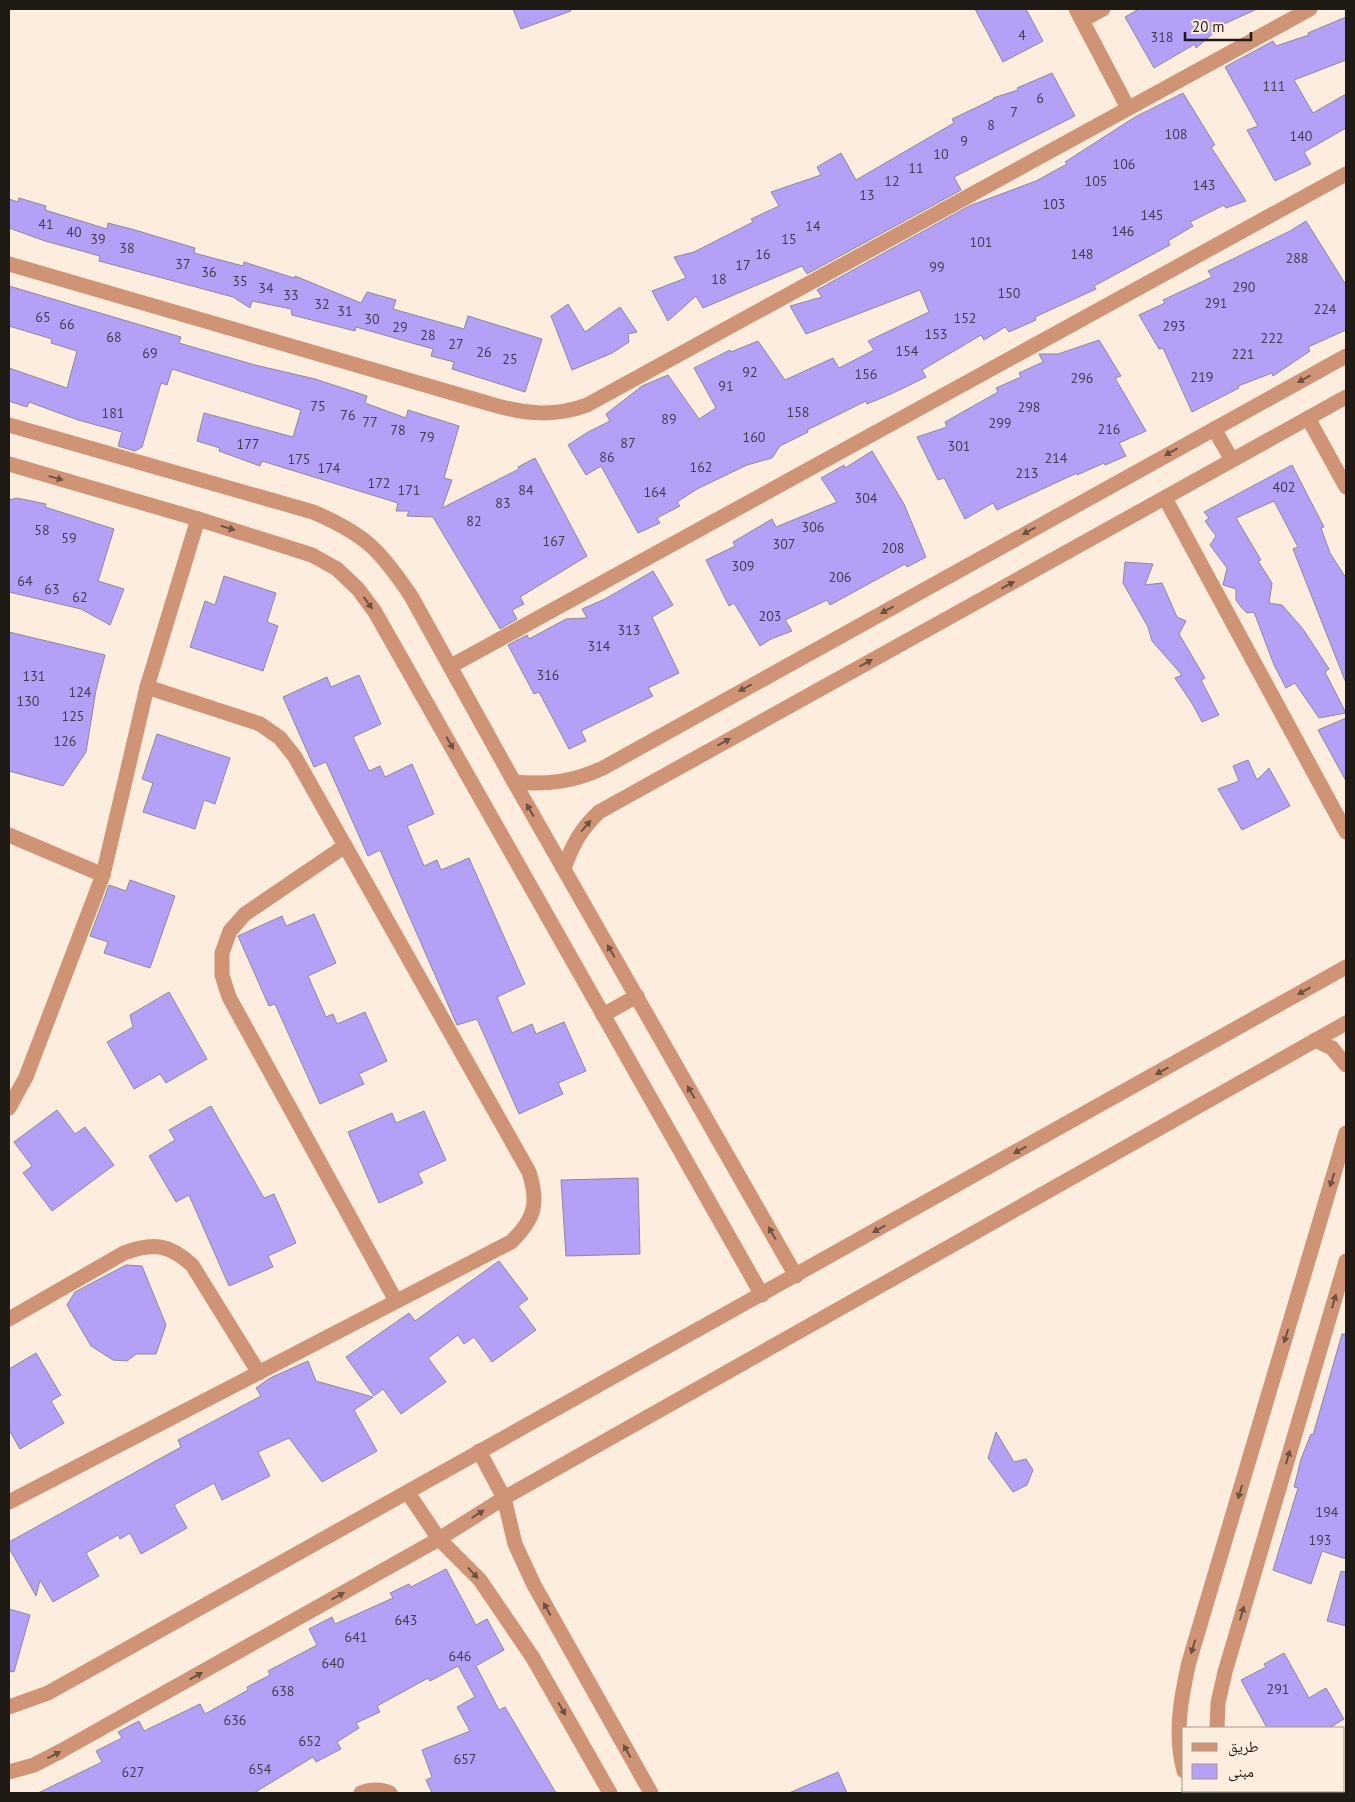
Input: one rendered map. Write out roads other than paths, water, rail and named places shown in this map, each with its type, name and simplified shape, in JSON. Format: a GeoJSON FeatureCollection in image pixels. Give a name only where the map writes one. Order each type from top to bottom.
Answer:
{"type":"FeatureCollection","features":[{"type":"Feature","properties":{"kind":"street"},"geometry":{"type":"LineString","coordinates":[[1103,9],[1080,14],[1128,108]]}},
{"type":"Feature","properties":{"kind":"street"},"geometry":{"type":"LineString","coordinates":[[9,264],[494,405],[526,412],[562,413],[587,405],[1310,9]]}},
{"type":"Feature","properties":{"kind":"street"},"geometry":{"type":"LineString","coordinates":[[451,666],[1346,174]]}},
{"type":"Feature","properties":{"kind":"street"},"geometry":{"type":"LineString","coordinates":[[514,782],[560,783],[582,777],[603,768],[1346,356]]}},
{"type":"Feature","properties":{"kind":"street"},"geometry":{"type":"LineString","coordinates":[[564,869],[571,847],[583,828],[600,812],[1346,397]]}},
{"type":"Feature","properties":{"kind":"street"},"geometry":{"type":"LineString","coordinates":[[1308,418],[1346,487]]}},
{"type":"Feature","properties":{"kind":"street"},"geometry":{"type":"LineString","coordinates":[[9,425],[313,512],[344,525],[371,544],[394,571],[451,666],[514,782],[796,1276]]}},
{"type":"Feature","properties":{"kind":"street"},"geometry":{"type":"LineString","coordinates":[[1214,429],[1232,460]]}},
{"type":"Feature","properties":{"kind":"street"},"geometry":{"type":"LineString","coordinates":[[9,464],[198,519],[312,555],[337,570],[358,589],[375,612],[762,1295]]}},
{"type":"Feature","properties":{"kind":"street"},"geometry":{"type":"LineString","coordinates":[[1164,498],[1346,832]]}},
{"type":"Feature","properties":{"kind":"street"},"geometry":{"type":"LineString","coordinates":[[9,1108],[26,1077],[103,874],[147,687],[198,519]]}},
{"type":"Feature","properties":{"kind":"street"},"geometry":{"type":"LineString","coordinates":[[9,1502],[511,1242],[525,1228],[534,1210],[535,1191],[529,1172],[294,757],[280,738],[253,722],[147,687]]}},
{"type":"Feature","properties":{"kind":"street"},"geometry":{"type":"LineString","coordinates":[[9,835],[103,874]]}},
{"type":"Feature","properties":{"kind":"street"},"geometry":{"type":"LineString","coordinates":[[345,846],[245,914],[230,931],[222,952],[222,975],[229,997],[396,1302]]}},
{"type":"Feature","properties":{"kind":"street"},"geometry":{"type":"LineString","coordinates":[[9,1707],[48,1693],[1346,967]]}},
{"type":"Feature","properties":{"kind":"street"},"geometry":{"type":"LineString","coordinates":[[603,1014],[637,996]]}},
{"type":"Feature","properties":{"kind":"street"},"geometry":{"type":"LineString","coordinates":[[9,1772],[34,1764],[69,1746],[439,1539],[504,1498],[1346,1023]]}},
{"type":"Feature","properties":{"kind":"street"},"geometry":{"type":"LineString","coordinates":[[1315,1040],[1332,1048],[1346,1065]]}},
{"type":"Feature","properties":{"kind":"street"},"geometry":{"type":"LineString","coordinates":[[1182,1755],[1179,1731],[1181,1696],[1189,1662],[1346,1134]]}},
{"type":"Feature","properties":{"kind":"street"},"geometry":{"type":"LineString","coordinates":[[9,1319],[124,1252],[141,1246],[160,1246],[178,1252],[192,1265],[259,1373]]}},
{"type":"Feature","properties":{"kind":"street"},"geometry":{"type":"LineString","coordinates":[[1217,1727],[1218,1703],[1225,1672],[1346,1261]]}},
{"type":"Feature","properties":{"kind":"street"},"geometry":{"type":"LineString","coordinates":[[479,1451],[504,1498],[515,1544],[534,1585],[651,1793]]}},
{"type":"Feature","properties":{"kind":"street"},"geometry":{"type":"LineString","coordinates":[[408,1493],[439,1539],[480,1580],[533,1658],[610,1793]]}},
{"type":"Feature","properties":{"kind":"street"},"geometry":{"type":"LineString","coordinates":[[361,1793],[367,1790],[390,1793]]}}]}
